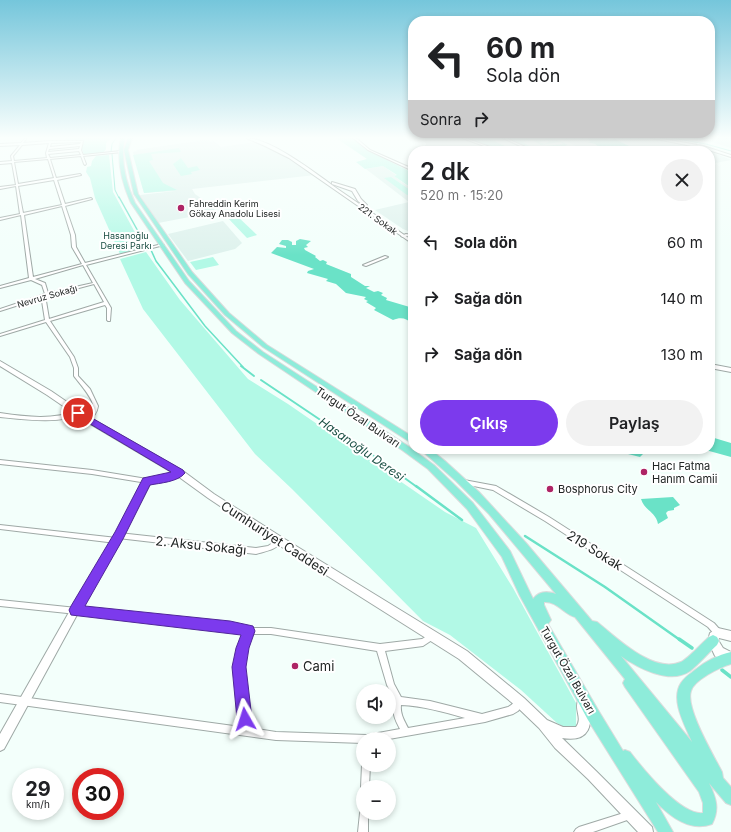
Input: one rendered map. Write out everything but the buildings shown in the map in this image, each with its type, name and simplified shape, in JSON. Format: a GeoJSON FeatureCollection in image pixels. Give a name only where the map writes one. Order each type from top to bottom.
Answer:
{"type":"FeatureCollection","features":[{"type":"Feature","properties":{"kind":"main road","name":"Turgut Özal Bulvarı"},"geometry":{"type":"LineString","coordinates":[[126,177],[128,192],[187,282],[234,332],[261,353],[408,450]]}},
{"type":"Feature","properties":{"kind":"main road","name":"Turgut Özal Bulvarı"},"geometry":{"type":"LineString","coordinates":[[131,177],[136,194],[190,273],[227,314],[265,346],[408,438]]}},
{"type":"Feature","properties":{"kind":"main road","name":"Turgut Özal Bulvarı"},"geometry":{"type":"LineString","coordinates":[[413,454],[431,467],[456,491],[492,533],[506,554],[524,593],[593,715],[666,832]]}},
{"type":"Feature","properties":{"kind":"main road"},"geometry":{"type":"LineString","coordinates":[[431,454],[464,482],[508,530],[583,618],[605,647],[727,793]]}},
{"type":"Feature","properties":{"kind":"main road"},"geometry":{"type":"LineString","coordinates":[[570,673],[560,655],[538,605],[538,600],[546,596],[551,597],[583,618],[634,658],[647,665],[660,668],[680,669],[685,667],[716,637]]}},
{"type":"Feature","properties":{"kind":"main road"},"geometry":{"type":"LineString","coordinates":[[593,715],[663,807],[672,816],[691,826],[700,824],[707,819],[709,800],[704,787],[677,748],[636,695],[605,647]]}},
{"type":"Feature","properties":{"kind":"main road"},"geometry":{"type":"LineString","coordinates":[[727,793],[689,721],[683,699],[685,689],[693,679],[717,662],[731,658]]}},
{"type":"Feature","properties":{"kind":"street"},"geometry":{"type":"LineString","coordinates":[[16,177],[31,278]]}},
{"type":"Feature","properties":{"kind":"street"},"geometry":{"type":"LineString","coordinates":[[0,188],[69,177]]}},
{"type":"Feature","properties":{"kind":"street","name":"221. Sokak"},"geometry":{"type":"LineString","coordinates":[[318,177],[408,236]]}},
{"type":"Feature","properties":{"kind":"street","name":"221. Sokak"},"geometry":{"type":"LineString","coordinates":[[323,177],[334,184],[356,192],[362,203],[408,236]]}},
{"type":"Feature","properties":{"kind":"street"},"geometry":{"type":"LineString","coordinates":[[55,179],[73,235],[74,247],[106,303],[109,320]]}},
{"type":"Feature","properties":{"kind":"street"},"geometry":{"type":"LineString","coordinates":[[342,193],[349,189]]}},
{"type":"Feature","properties":{"kind":"street"},"geometry":{"type":"LineString","coordinates":[[342,193],[357,195]]}},
{"type":"Feature","properties":{"kind":"street"},"geometry":{"type":"LineString","coordinates":[[0,219],[91,199]]}},
{"type":"Feature","properties":{"kind":"street"},"geometry":{"type":"LineString","coordinates":[[0,287],[84,264],[162,246]]}},
{"type":"Feature","properties":{"kind":"street"},"geometry":{"type":"LineString","coordinates":[[365,265],[386,257]]}},
{"type":"Feature","properties":{"kind":"street"},"geometry":{"type":"LineString","coordinates":[[31,278],[44,284],[47,294],[44,301],[47,320],[72,357],[76,368],[76,376],[88,390],[96,406],[94,414],[88,419]]}},
{"type":"Feature","properties":{"kind":"street","name":"Nevruz Sokağı"},"geometry":{"type":"LineString","coordinates":[[0,310],[47,294],[95,283]]}},
{"type":"Feature","properties":{"kind":"street"},"geometry":{"type":"LineString","coordinates":[[0,335],[106,303]]}},
{"type":"Feature","properties":{"kind":"street","name":"Cumhuriyet Caddesi"},"geometry":{"type":"LineString","coordinates":[[0,363],[78,413],[180,473],[210,496],[280,541],[464,655],[520,702],[543,724]]}},
{"type":"Feature","properties":{"kind":"street"},"geometry":{"type":"LineString","coordinates":[[715,366],[731,369]]}},
{"type":"Feature","properties":{"kind":"street"},"geometry":{"type":"LineString","coordinates":[[0,415],[16,417],[64,418],[78,413]]}},
{"type":"Feature","properties":{"kind":"street"},"geometry":{"type":"LineString","coordinates":[[0,462],[92,472],[147,481],[168,478],[180,473]]}},
{"type":"Feature","properties":{"kind":"street"},"geometry":{"type":"LineString","coordinates":[[0,745],[26,701],[75,610],[118,538],[147,481]]}},
{"type":"Feature","properties":{"kind":"street","name":"219 Sokak"},"geometry":{"type":"LineString","coordinates":[[464,482],[494,488],[546,519],[711,625],[716,637]]}},
{"type":"Feature","properties":{"kind":"street","name":"2. Aksu Sokağı"},"geometry":{"type":"LineString","coordinates":[[0,527],[256,551],[270,548],[280,541]]}},
{"type":"Feature","properties":{"kind":"street"},"geometry":{"type":"LineString","coordinates":[[0,603],[230,627],[249,631],[271,631],[380,648],[423,642],[432,636]]}},
{"type":"Feature","properties":{"kind":"street"},"geometry":{"type":"LineString","coordinates":[[246,732],[239,667],[242,648],[249,631]]}},
{"type":"Feature","properties":{"kind":"street"},"geometry":{"type":"LineString","coordinates":[[731,636],[716,637],[720,652],[731,658]]}},
{"type":"Feature","properties":{"kind":"street"},"geometry":{"type":"LineString","coordinates":[[380,648],[390,685],[398,701],[396,706],[397,717],[406,732]]}},
{"type":"Feature","properties":{"kind":"street"},"geometry":{"type":"LineString","coordinates":[[543,724],[563,733],[571,734],[578,733],[583,728],[586,722],[585,713],[570,673]]}},
{"type":"Feature","properties":{"kind":"street"},"geometry":{"type":"LineString","coordinates":[[0,698],[276,736],[367,739],[484,718],[510,711],[520,702]]}},
{"type":"Feature","properties":{"kind":"street"},"geometry":{"type":"LineString","coordinates":[[398,701],[441,708],[484,718]]}},
{"type":"Feature","properties":{"kind":"street"},"geometry":{"type":"LineString","coordinates":[[543,724],[559,744],[631,814],[647,832]]}},
{"type":"Feature","properties":{"kind":"street"},"geometry":{"type":"LineString","coordinates":[[579,832],[631,814]]}},
{"type":"Feature","properties":{"kind":"street"},"geometry":{"type":"LineString","coordinates":[[363,832],[364,820]]}},
{"type":"Feature","properties":{"kind":"shaded area"},"geometry":{"type":"Polygon","coordinates":[[[140,177],[299,177],[192,189],[195,194],[212,206],[216,212],[158,223],[140,195],[175,191],[144,193],[140,177]]]}},
{"type":"Feature","properties":{"kind":"shaded area"},"geometry":{"type":"Polygon","coordinates":[[[376,177],[395,177],[408,186],[408,201],[376,177]]]}},
{"type":"Feature","properties":{"kind":"shaded area"},"geometry":{"type":"Polygon","coordinates":[[[408,202],[408,231],[403,229],[375,210],[408,202]]]}},
{"type":"Feature","properties":{"kind":"shaded area"},"geometry":{"type":"Polygon","coordinates":[[[223,221],[242,243],[235,249],[188,261],[168,234],[223,221]]]}},
{"type":"Feature","properties":{"kind":"shaded area"},"geometry":{"type":"Polygon","coordinates":[[[300,239],[311,241],[306,245],[308,247],[304,248],[316,256],[315,257],[320,261],[323,260],[327,262],[326,264],[351,274],[351,277],[365,286],[370,286],[366,288],[374,292],[378,291],[383,293],[381,295],[387,298],[386,300],[408,307],[408,320],[393,320],[374,310],[376,308],[364,299],[366,297],[346,293],[336,284],[326,281],[328,279],[307,273],[308,271],[314,269],[271,253],[277,247],[286,248],[286,246],[279,244],[282,240],[292,242],[292,245],[296,245],[296,241],[300,239]]]}},
{"type":"Feature","properties":{"kind":"shaded area"},"geometry":{"type":"Polygon","coordinates":[[[715,438],[731,443],[731,457],[715,453],[715,438]]]}},
{"type":"Feature","properties":{"kind":"shaded area"},"geometry":{"type":"Polygon","coordinates":[[[628,454],[643,454],[640,457],[628,454]]]}},
{"type":"Feature","properties":{"kind":"shaded area"},"geometry":{"type":"Polygon","coordinates":[[[673,497],[680,505],[674,508],[674,510],[668,511],[666,513],[668,518],[658,524],[655,517],[641,499],[673,497]]]}},
{"type":"Feature","properties":{"kind":"green space","name":"Hasanoğlu Deresi Parkı"},"geometry":{"type":"Polygon","coordinates":[[[89,177],[111,177],[113,192],[144,249],[120,254],[95,198],[89,177]]]}},
{"type":"Feature","properties":{"kind":"green space"},"geometry":{"type":"Polygon","coordinates":[[[139,177],[159,177],[163,183],[177,190],[144,193],[139,177]]]}},
{"type":"Feature","properties":{"kind":"green space"},"geometry":{"type":"Polygon","coordinates":[[[391,177],[408,189],[408,195],[407,195],[384,178],[391,177]]]}},
{"type":"Feature","properties":{"kind":"green space"},"geometry":{"type":"Polygon","coordinates":[[[395,177],[408,177],[408,186],[395,177]]]}},
{"type":"Feature","properties":{"kind":"green space"},"geometry":{"type":"Polygon","coordinates":[[[234,213],[257,235],[247,238],[225,215],[234,213]]]}},
{"type":"Feature","properties":{"kind":"green space"},"geometry":{"type":"Polygon","coordinates":[[[146,252],[180,300],[248,379],[288,404],[445,512],[476,528],[513,588],[576,703],[576,727],[568,729],[557,723],[521,690],[450,635],[423,621],[292,489],[255,454],[143,309],[120,259],[146,252]]]}},
{"type":"Feature","properties":{"kind":"green space"},"geometry":{"type":"Polygon","coordinates":[[[213,257],[219,265],[196,270],[190,262],[213,257]]]}},
{"type":"Feature","properties":{"kind":"waterway","name":"Hasanoğlu Deresi"},"geometry":{"type":"LineString","coordinates":[[114,177],[115,190],[119,198]]}},
{"type":"Feature","properties":{"kind":"waterway","name":"Hasanoğlu Deresi"},"geometry":{"type":"LineString","coordinates":[[119,197],[139,233],[149,247]]}},
{"type":"Feature","properties":{"kind":"waterway","name":"Hasanoğlu Deresi"},"geometry":{"type":"LineString","coordinates":[[151,250],[156,261],[205,326],[243,367]]}},
{"type":"Feature","properties":{"kind":"waterway","name":"Hasanoğlu Deresi"},"geometry":{"type":"LineString","coordinates":[[241,366],[254,376]]}},
{"type":"Feature","properties":{"kind":"waterway","name":"Hasanoğlu Deresi"},"geometry":{"type":"LineString","coordinates":[[261,380],[374,456],[417,487]]}},
{"type":"Feature","properties":{"kind":"waterway","name":"Hasanoğlu Deresi"},"geometry":{"type":"LineString","coordinates":[[416,486],[462,520]]}},
{"type":"Feature","properties":{"kind":"waterway","name":"Hasanoğlu Deresi"},"geometry":{"type":"LineString","coordinates":[[525,536],[605,587],[680,640]]}},
{"type":"Feature","properties":{"kind":"waterway","name":"Hasanoğlu Deresi"},"geometry":{"type":"LineString","coordinates":[[679,639],[692,648]]}},
{"type":"Feature","properties":{"kind":"waterway","name":"Hasanoğlu Deresi"},"geometry":{"type":"LineString","coordinates":[[722,670],[731,677]]}},
{"type":"Feature","properties":{"kind":"place","name":"Fahreddin Kerim Gökay Anadolu Lisesi"},"geometry":{"type":"Point","coordinates":[181,208]}},
{"type":"Feature","properties":{"kind":"place","name":"Hacı Fatma Hanım Camii"},"geometry":{"type":"Point","coordinates":[644,472]}},
{"type":"Feature","properties":{"kind":"place","name":"Bosphorus City"},"geometry":{"type":"Point","coordinates":[550,489]}},
{"type":"Feature","properties":{"kind":"place","name":"Cami"},"geometry":{"type":"Point","coordinates":[295,666]}},
{"type":"Feature","properties":{"kind":"route"},"geometry":{"type":"LineString","coordinates":[[78,413],[180,473],[168,478],[147,481],[119,536],[75,610],[230,627],[249,631],[242,648],[239,667],[245,719]]}}]}
